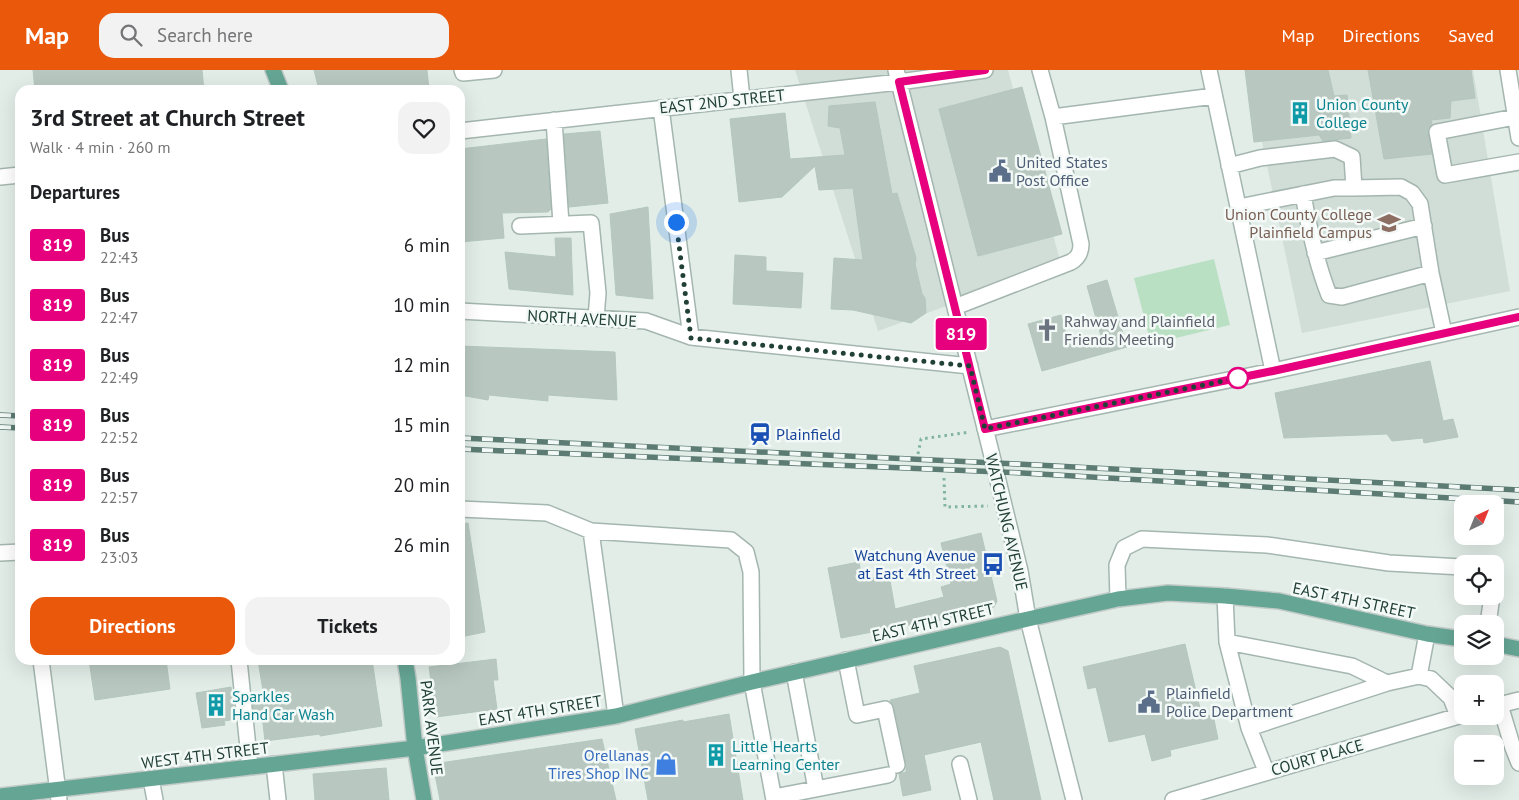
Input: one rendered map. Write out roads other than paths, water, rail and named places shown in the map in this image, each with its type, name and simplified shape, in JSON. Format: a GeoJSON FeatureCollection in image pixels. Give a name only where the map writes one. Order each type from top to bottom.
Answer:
{"type":"FeatureCollection","features":[{"type":"Feature","properties":{"kind":"main road"},"geometry":{"type":"LineString","coordinates":[[273,70],[279,85]]}},
{"type":"Feature","properties":{"kind":"main road","name":"EAST 4TH STREET"},"geometry":{"type":"LineString","coordinates":[[415,748],[616,716],[794,672],[1118,599],[1168,594],[1225,596],[1279,601],[1427,634],[1454,638]]}},
{"type":"Feature","properties":{"kind":"main road"},"geometry":{"type":"LineString","coordinates":[[1504,646],[1519,649]]}},
{"type":"Feature","properties":{"kind":"main road","name":"PARK AVENUE"},"geometry":{"type":"LineString","coordinates":[[405,665],[415,748],[424,800]]}},
{"type":"Feature","properties":{"kind":"main road","name":"WEST 4TH STREET"},"geometry":{"type":"LineString","coordinates":[[0,796],[59,795],[152,779],[415,748]]}},
{"type":"Feature","properties":{"kind":"street"},"geometry":{"type":"LineString","coordinates":[[462,70],[463,73],[494,70]]}},
{"type":"Feature","properties":{"kind":"street"},"geometry":{"type":"LineString","coordinates":[[739,70],[742,99]]}},
{"type":"Feature","properties":{"kind":"street","name":"EAST 2ND STREET"},"geometry":{"type":"LineString","coordinates":[[465,130],[742,99],[897,76],[985,70]]}},
{"type":"Feature","properties":{"kind":"street"},"geometry":{"type":"LineString","coordinates":[[955,307],[1071,262],[1078,257],[1081,244],[1053,117],[1040,70]]}},
{"type":"Feature","properties":{"kind":"street"},"geometry":{"type":"LineString","coordinates":[[1209,70],[1273,371]]}},
{"type":"Feature","properties":{"kind":"street"},"geometry":{"type":"LineString","coordinates":[[1508,70],[1515,87],[1519,138]]}},
{"type":"Feature","properties":{"kind":"street","name":"WATCHUNG AVENUE"},"geometry":{"type":"LineString","coordinates":[[897,76],[970,366],[1020,571],[1028,618],[1074,800]]}},
{"type":"Feature","properties":{"kind":"street"},"geometry":{"type":"LineString","coordinates":[[1053,117],[1214,96]]}},
{"type":"Feature","properties":{"kind":"street"},"geometry":{"type":"LineString","coordinates":[[661,108],[691,338]]}},
{"type":"Feature","properties":{"kind":"street"},"geometry":{"type":"LineString","coordinates":[[1516,117],[1438,132],[1445,175],[1519,162]]}},
{"type":"Feature","properties":{"kind":"street"},"geometry":{"type":"LineString","coordinates":[[554,120],[561,224]]}},
{"type":"Feature","properties":{"kind":"street"},"geometry":{"type":"LineString","coordinates":[[1229,166],[1260,158],[1334,149],[1352,157],[1354,188]]}},
{"type":"Feature","properties":{"kind":"street"},"geometry":{"type":"LineString","coordinates":[[0,177],[15,176]]}},
{"type":"Feature","properties":{"kind":"street"},"geometry":{"type":"LineString","coordinates":[[1239,207],[1334,188],[1401,187],[1412,194],[1420,204],[1431,273],[1444,333]]}},
{"type":"Feature","properties":{"kind":"street"},"geometry":{"type":"LineString","coordinates":[[1303,194],[1315,253],[1329,295],[1342,297],[1431,273]]}},
{"type":"Feature","properties":{"kind":"street"},"geometry":{"type":"LineString","coordinates":[[520,226],[591,222],[598,293],[596,318]]}},
{"type":"Feature","properties":{"kind":"street"},"geometry":{"type":"LineString","coordinates":[[1315,253],[1424,226]]}},
{"type":"Feature","properties":{"kind":"street","name":"NORTH AVENUE"},"geometry":{"type":"LineString","coordinates":[[465,312],[646,321],[691,338],[970,366]]}},
{"type":"Feature","properties":{"kind":"street"},"geometry":{"type":"LineString","coordinates":[[985,429],[1273,371],[1519,317]]}},
{"type":"Feature","properties":{"kind":"street"},"geometry":{"type":"LineString","coordinates":[[465,509],[547,513],[591,531],[731,540],[746,552],[751,572],[752,682],[774,798],[893,770],[885,709],[857,715],[846,660]]}},
{"type":"Feature","properties":{"kind":"street"},"geometry":{"type":"LineString","coordinates":[[591,531],[616,716]]}},
{"type":"Feature","properties":{"kind":"street"},"geometry":{"type":"LineString","coordinates":[[1118,599],[1117,565],[1124,548],[1142,539],[1267,545],[1389,563],[1454,567]]}},
{"type":"Feature","properties":{"kind":"street"},"geometry":{"type":"LineString","coordinates":[[0,553],[15,552]]}},
{"type":"Feature","properties":{"kind":"street"},"geometry":{"type":"LineString","coordinates":[[1225,596],[1227,642],[1249,728],[1266,772]]}},
{"type":"Feature","properties":{"kind":"street"},"geometry":{"type":"LineString","coordinates":[[1419,676],[1427,634]]}},
{"type":"Feature","properties":{"kind":"street"},"geometry":{"type":"LineString","coordinates":[[1227,642],[1352,666],[1387,683]]}},
{"type":"Feature","properties":{"kind":"street"},"geometry":{"type":"LineString","coordinates":[[41,665],[59,795]]}},
{"type":"Feature","properties":{"kind":"street"},"geometry":{"type":"LineString","coordinates":[[240,665],[250,767]]}},
{"type":"Feature","properties":{"kind":"street"},"geometry":{"type":"LineString","coordinates":[[794,672],[816,789]]}},
{"type":"Feature","properties":{"kind":"street"},"geometry":{"type":"LineString","coordinates":[[1249,728],[1387,683],[1419,676],[1431,680],[1451,698],[1454,704]]}},
{"type":"Feature","properties":{"kind":"street"},"geometry":{"type":"LineString","coordinates":[[1504,703],[1519,700]]}},
{"type":"Feature","properties":{"kind":"street","name":"COURT PLACE"},"geometry":{"type":"LineString","coordinates":[[1172,800],[1454,718]]}},
{"type":"Feature","properties":{"kind":"street"},"geometry":{"type":"LineString","coordinates":[[1504,724],[1519,763]]}},
{"type":"Feature","properties":{"kind":"street"},"geometry":{"type":"LineString","coordinates":[[274,764],[278,800]]}},
{"type":"Feature","properties":{"kind":"street"},"geometry":{"type":"LineString","coordinates":[[960,764],[969,800]]}},
{"type":"Feature","properties":{"kind":"street"},"geometry":{"type":"LineString","coordinates":[[152,779],[155,800]]}},
{"type":"Feature","properties":{"kind":"railway"},"geometry":{"type":"LineString","coordinates":[[0,415],[15,416]]}},
{"type":"Feature","properties":{"kind":"railway"},"geometry":{"type":"LineString","coordinates":[[0,427],[15,428]]}},
{"type":"Feature","properties":{"kind":"railway"},"geometry":{"type":"LineString","coordinates":[[465,438],[1519,490]]}},
{"type":"Feature","properties":{"kind":"railway"},"geometry":{"type":"LineString","coordinates":[[465,449],[1022,473],[1519,502]]}},
{"type":"Feature","properties":{"kind":"place","name":"Union County College"},"geometry":{"type":"Point","coordinates":[1300,113]}},
{"type":"Feature","properties":{"kind":"place","name":"United States Post Office"},"geometry":{"type":"Point","coordinates":[1000,171]}},
{"type":"Feature","properties":{"kind":"place","name":"Union County College Plainfield Campus"},"geometry":{"type":"Point","coordinates":[1389,223]}},
{"type":"Feature","properties":{"kind":"place","name":"Rahway and Plainfield Friends Meeting"},"geometry":{"type":"Point","coordinates":[1047,330]}},
{"type":"Feature","properties":{"kind":"place","name":"Plainfield"},"geometry":{"type":"Point","coordinates":[760,434]}},
{"type":"Feature","properties":{"kind":"place","name":"Watchung Avenue at East 4th Street"},"geometry":{"type":"Point","coordinates":[993,564]}},
{"type":"Feature","properties":{"kind":"place","name":"Plainfield Police Department"},"geometry":{"type":"Point","coordinates":[1149,702]}},
{"type":"Feature","properties":{"kind":"place","name":"Sparkles Hand Car Wash"},"geometry":{"type":"Point","coordinates":[216,705]}},
{"type":"Feature","properties":{"kind":"place","name":"Little Hearts Learning Center"},"geometry":{"type":"Point","coordinates":[716,755]}},
{"type":"Feature","properties":{"kind":"place","name":"Orellanas Tires Shop INC"},"geometry":{"type":"Point","coordinates":[666,764]}}]}
